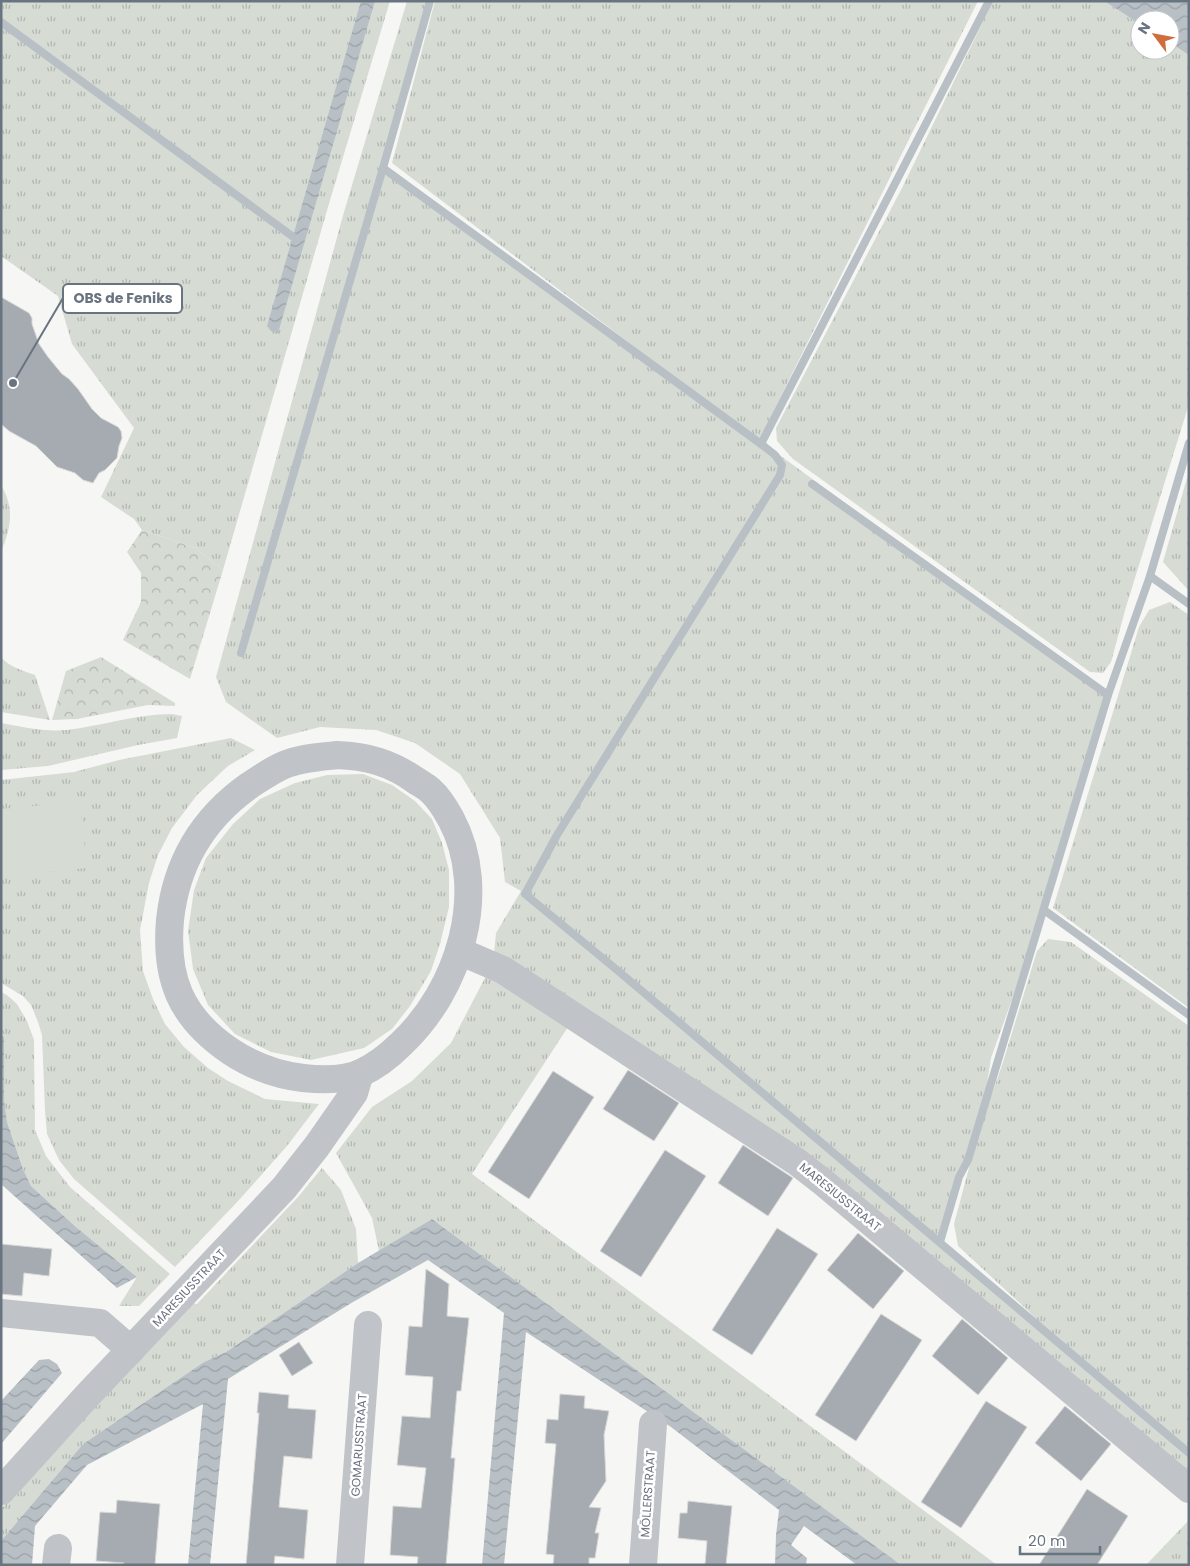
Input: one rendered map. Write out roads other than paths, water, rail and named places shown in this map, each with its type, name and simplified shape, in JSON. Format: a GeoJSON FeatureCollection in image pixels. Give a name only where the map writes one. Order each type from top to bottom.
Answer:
{"type":"FeatureCollection","features":[{"type":"Feature","properties":{"kind":"street"},"geometry":{"type":"LineString","coordinates":[[352,756],[366,757],[407,774],[432,792],[446,810],[457,830],[469,872],[466,919],[459,951],[447,981],[424,1020],[394,1050],[378,1063],[360,1073],[342,1077],[303,1078],[261,1068],[220,1044],[203,1030],[189,1013],[178,993],[172,976],[168,941],[172,905],[181,870],[192,846],[207,824],[242,791],[285,764],[322,757],[352,756]]}},
{"type":"Feature","properties":{"kind":"street","name":"MARESIUSSTRAAT"},"geometry":{"type":"LineString","coordinates":[[459,951],[503,970],[797,1162],[1189,1489]]}},
{"type":"Feature","properties":{"kind":"street","name":"MARESIUSSTRAAT"},"geometry":{"type":"LineString","coordinates":[[1,1491],[284,1188],[317,1146],[354,1093],[360,1073]]}},
{"type":"Feature","properties":{"kind":"street"},"geometry":{"type":"LineString","coordinates":[[1,1314],[100,1323],[131,1350]]}},
{"type":"Feature","properties":{"kind":"street","name":"GOMARUSSTRAAT"},"geometry":{"type":"LineString","coordinates":[[350,1565],[368,1325]]}},
{"type":"Feature","properties":{"kind":"street","name":"MÖLLERSTRAAT"},"geometry":{"type":"LineString","coordinates":[[643,1565],[653,1424]]}},
{"type":"Feature","properties":{"kind":"water"},"geometry":{"type":"Polygon","coordinates":[[[361,1],[375,1],[278,333],[271,331],[267,326],[361,1]]]}},
{"type":"Feature","properties":{"kind":"water"},"geometry":{"type":"Polygon","coordinates":[[[1104,1],[1189,1],[1189,55],[1180,49],[1180,10],[1130,10],[1130,18],[1104,1]]]}},
{"type":"Feature","properties":{"kind":"water"},"geometry":{"type":"Polygon","coordinates":[[[1,1034],[4,1037],[4,1098],[7,1122],[23,1169],[31,1186],[76,1227],[137,1277],[117,1288],[1,1184],[1,1034]]]}},
{"type":"Feature","properties":{"kind":"water"},"geometry":{"type":"Polygon","coordinates":[[[432,1219],[901,1565],[857,1565],[804,1526],[791,1545],[807,1558],[806,1565],[775,1565],[779,1510],[671,1427],[526,1332],[504,1565],[482,1565],[504,1313],[428,1260],[353,1302],[228,1379],[210,1565],[188,1565],[203,1404],[87,1465],[35,1526],[32,1565],[1,1565],[1,1541],[83,1444],[204,1362],[226,1352],[358,1263],[432,1219]]]}},
{"type":"Feature","properties":{"kind":"water"},"geometry":{"type":"Polygon","coordinates":[[[49,1359],[57,1364],[62,1373],[1,1444],[1,1401],[39,1360],[49,1359]]]}},
{"type":"Feature","properties":{"kind":"waterway"},"geometry":{"type":"LineString","coordinates":[[241,653],[430,1]]}},
{"type":"Feature","properties":{"kind":"waterway"},"geometry":{"type":"LineString","coordinates":[[761,444],[989,1]]}},
{"type":"Feature","properties":{"kind":"waterway"},"geometry":{"type":"LineString","coordinates":[[1,22],[296,239]]}},
{"type":"Feature","properties":{"kind":"waterway"},"geometry":{"type":"LineString","coordinates":[[383,168],[765,447],[775,455],[782,465],[780,475],[557,835],[525,894],[1189,1453]]}},
{"type":"Feature","properties":{"kind":"waterway"},"geometry":{"type":"LineString","coordinates":[[940,1242],[959,1177],[968,1160],[1108,695],[1150,576],[1189,443]]}},
{"type":"Feature","properties":{"kind":"waterway"},"geometry":{"type":"LineString","coordinates":[[812,484],[1108,695]]}},
{"type":"Feature","properties":{"kind":"waterway"},"geometry":{"type":"LineString","coordinates":[[1150,576],[1189,604]]}},
{"type":"Feature","properties":{"kind":"waterway"},"geometry":{"type":"LineString","coordinates":[[1044,910],[1189,1015]]}},
{"type":"Feature","properties":{"kind":"place","name":"OBS de Feniks"},"geometry":{"type":"Point","coordinates":[13,383]}}]}
